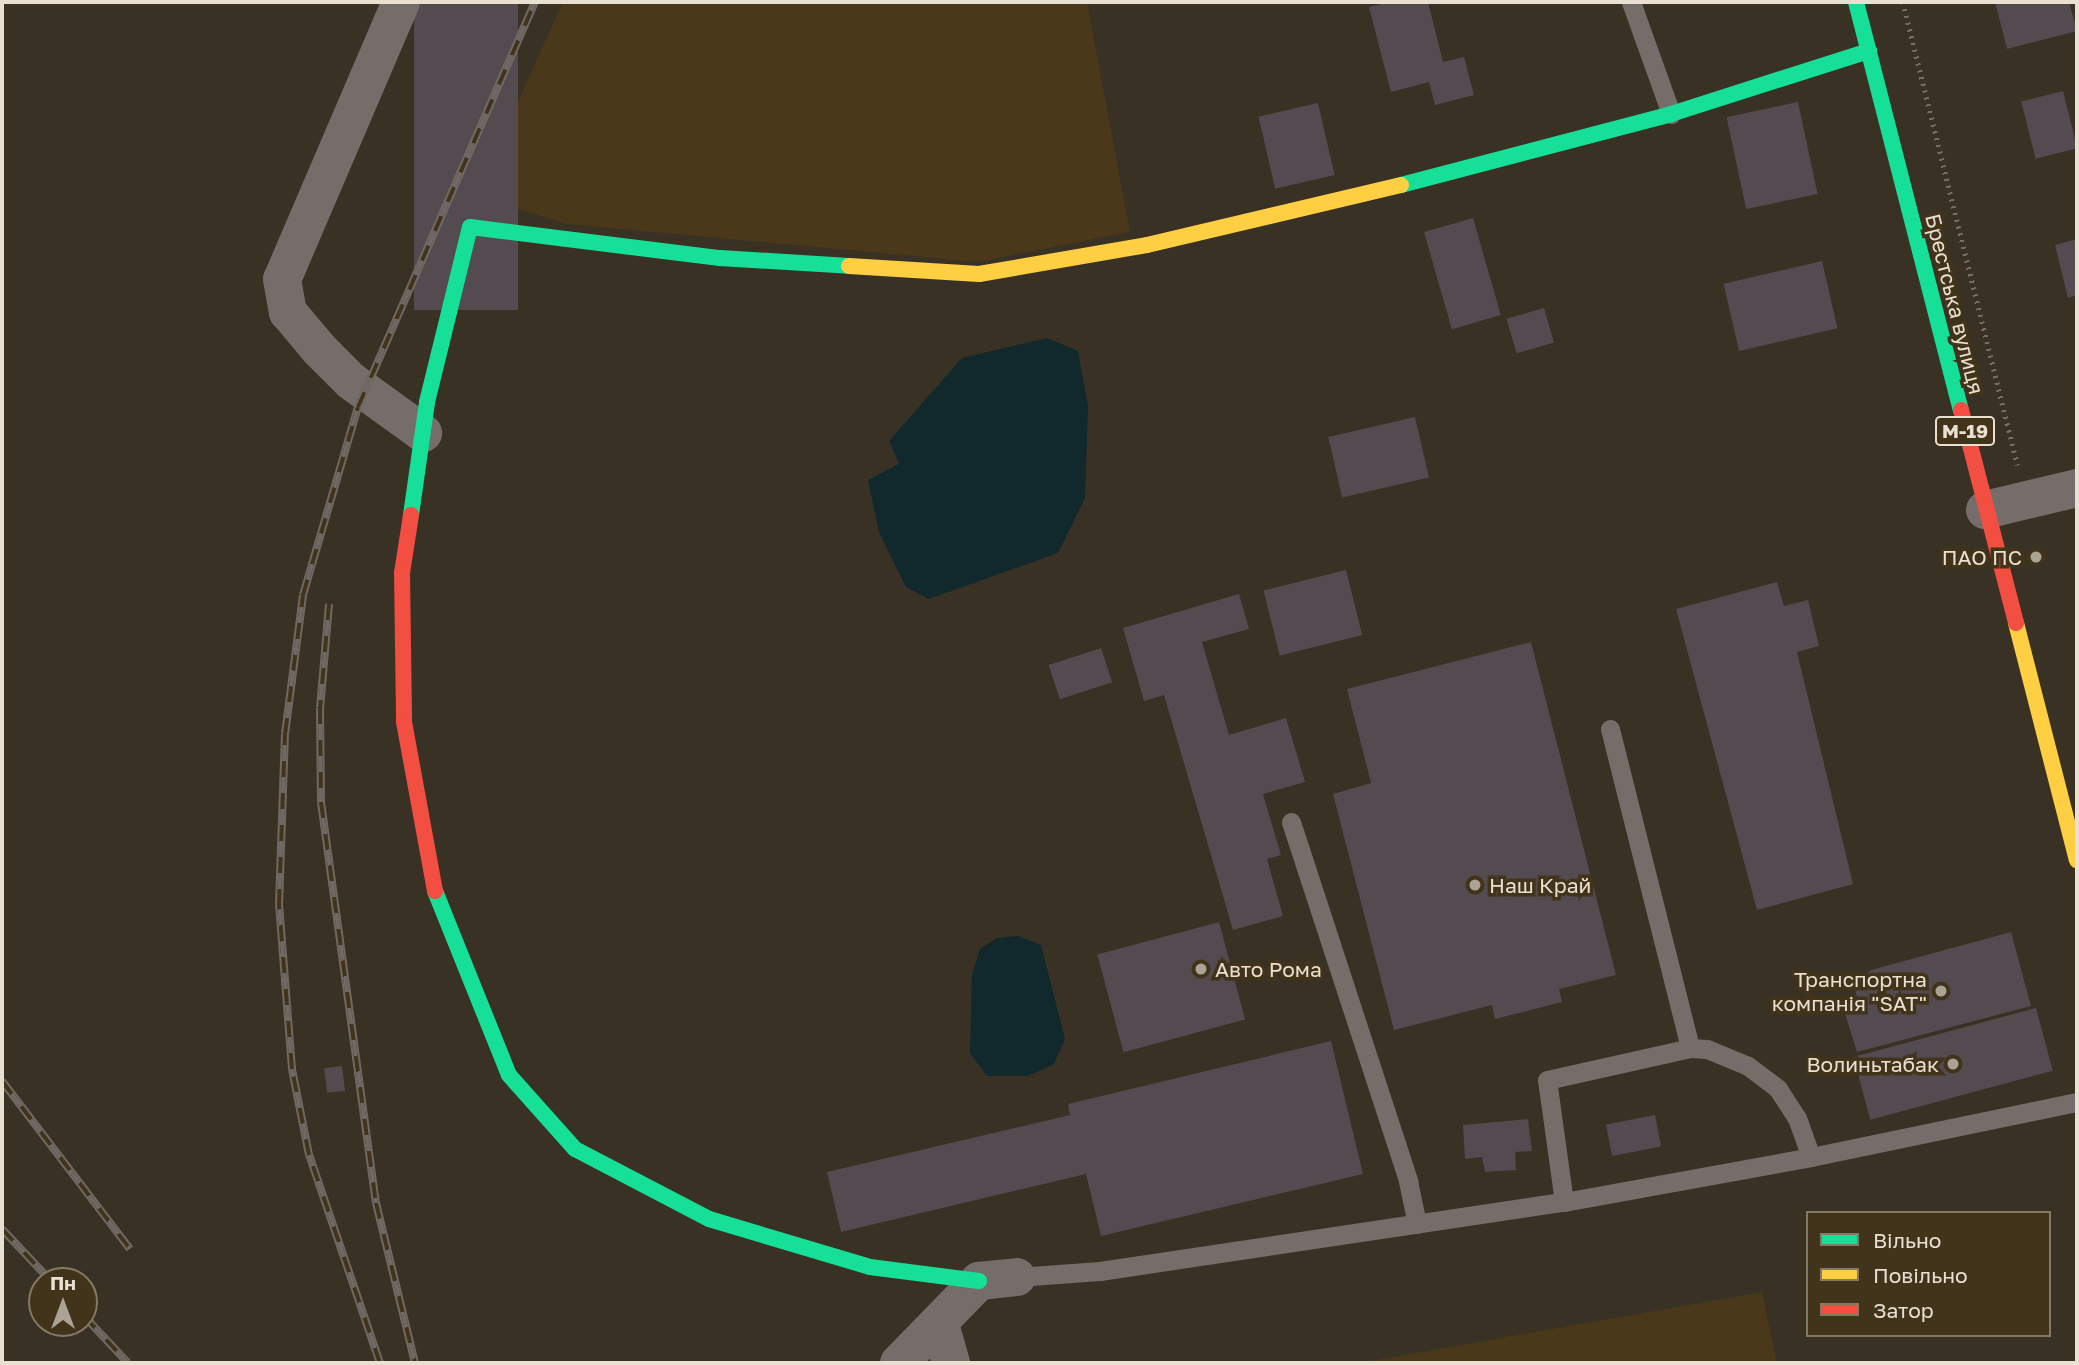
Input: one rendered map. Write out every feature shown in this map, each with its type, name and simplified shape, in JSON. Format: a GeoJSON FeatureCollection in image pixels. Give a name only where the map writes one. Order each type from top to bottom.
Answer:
{"type":"FeatureCollection","features":[{"type":"Feature","properties":{"kind":"main road","name":"Брестська вулиця"},"geometry":{"type":"LineString","coordinates":[[1856,2],[2077,860]]}},
{"type":"Feature","properties":{"kind":"main road"},"geometry":{"type":"LineString","coordinates":[[979,1281],[870,1267],[709,1219],[575,1149],[509,1075],[433,887],[404,722],[402,573],[423,433],[470,227],[720,258],[979,274],[1147,245],[1339,201],[1671,114],[1869,51]]}},
{"type":"Feature","properties":{"kind":"street"},"geometry":{"type":"LineString","coordinates":[[401,2],[282,279],[288,312],[319,349],[351,381],[423,433]]}},
{"type":"Feature","properties":{"kind":"street"},"geometry":{"type":"LineString","coordinates":[[1985,509],[2077,488]]}},
{"type":"Feature","properties":{"kind":"street"},"geometry":{"type":"LineString","coordinates":[[899,1363],[940,1324],[979,1281],[1017,1278]]}},
{"type":"Feature","properties":{"kind":"street"},"geometry":{"type":"LineString","coordinates":[[940,1324],[951,1363]]}},
{"type":"Feature","properties":{"kind":"lane"},"geometry":{"type":"LineString","coordinates":[[1631,2],[1671,114]]}},
{"type":"Feature","properties":{"kind":"lane"},"geometry":{"type":"LineString","coordinates":[[1610,729],[1690,1048]]}},
{"type":"Feature","properties":{"kind":"lane"},"geometry":{"type":"LineString","coordinates":[[1291,822],[1408,1181],[1417,1224]]}},
{"type":"Feature","properties":{"kind":"lane"},"geometry":{"type":"LineString","coordinates":[[1564,1202],[1547,1080],[1690,1048],[1707,1049],[1748,1066],[1778,1089],[1797,1118],[1811,1157]]}},
{"type":"Feature","properties":{"kind":"lane"},"geometry":{"type":"LineString","coordinates":[[1017,1278],[1100,1271],[1564,1202],[1811,1157],[2077,1101]]}},
{"type":"Feature","properties":{"kind":"path"},"geometry":{"type":"LineString","coordinates":[[1903,2],[2026,500]]}},
{"type":"Feature","properties":{"kind":"shaded area"},"geometry":{"type":"Polygon","coordinates":[[[563,2],[1087,2],[1130,232],[978,262],[567,224],[475,196],[563,2]]]}},
{"type":"Feature","properties":{"kind":"shaded area"},"geometry":{"type":"Polygon","coordinates":[[[1762,1292],[1777,1363],[1359,1363],[1762,1292]]]}},
{"type":"Feature","properties":{"kind":"water"},"geometry":{"type":"Polygon","coordinates":[[[1047,338],[1078,351],[1088,406],[1085,498],[1058,553],[929,599],[906,587],[879,532],[868,480],[899,464],[889,441],[962,358],[1047,338]]]}},
{"type":"Feature","properties":{"kind":"water"},"geometry":{"type":"Polygon","coordinates":[[[1018,936],[1041,945],[1065,1039],[1054,1064],[1028,1076],[987,1076],[970,1053],[972,975],[980,949],[997,938],[1018,936]]]}},
{"type":"Feature","properties":{"kind":"building"},"geometry":{"type":"Polygon","coordinates":[[[414,2],[518,2],[518,310],[414,310],[414,2]]]}},
{"type":"Feature","properties":{"kind":"building"},"geometry":{"type":"Polygon","coordinates":[[[1389,2],[1428,2],[1443,62],[1464,57],[1474,95],[1435,105],[1429,82],[1391,92],[1369,7],[1389,2]]]}},
{"type":"Feature","properties":{"kind":"building"},"geometry":{"type":"Polygon","coordinates":[[[1995,2],[2069,2],[2077,31],[2007,49],[1995,2]]]}},
{"type":"Feature","properties":{"kind":"building"},"geometry":{"type":"Polygon","coordinates":[[[2063,91],[2077,148],[2036,159],[2021,101],[2063,91]]]}},
{"type":"Feature","properties":{"kind":"building"},"geometry":{"type":"Polygon","coordinates":[[[1798,102],[1818,194],[1746,209],[1727,117],[1798,102]]]}},
{"type":"Feature","properties":{"kind":"building"},"geometry":{"type":"Polygon","coordinates":[[[1318,103],[1335,175],[1275,189],[1259,117],[1318,103]]]}},
{"type":"Feature","properties":{"kind":"building"},"geometry":{"type":"Polygon","coordinates":[[[1473,218],[1501,315],[1452,329],[1424,232],[1473,218]]]}},
{"type":"Feature","properties":{"kind":"building"},"geometry":{"type":"Polygon","coordinates":[[[2077,239],[2077,295],[2068,298],[2055,245],[2077,239]]]}},
{"type":"Feature","properties":{"kind":"building"},"geometry":{"type":"Polygon","coordinates":[[[1822,261],[1838,328],[1739,351],[1724,284],[1822,261]]]}},
{"type":"Feature","properties":{"kind":"building"},"geometry":{"type":"Polygon","coordinates":[[[1544,308],[1554,343],[1516,353],[1507,319],[1544,308]]]}},
{"type":"Feature","properties":{"kind":"building"},"geometry":{"type":"Polygon","coordinates":[[[1415,417],[1429,477],[1342,497],[1328,437],[1415,417]]]}},
{"type":"Feature","properties":{"kind":"building"},"geometry":{"type":"Polygon","coordinates":[[[1346,570],[1362,635],[1280,656],[1264,591],[1346,570]]]}},
{"type":"Feature","properties":{"kind":"building"},"geometry":{"type":"Polygon","coordinates":[[[1777,582],[1784,606],[1808,600],[1819,646],[1797,652],[1853,884],[1757,910],[1676,609],[1777,582]]]}},
{"type":"Feature","properties":{"kind":"building"},"geometry":{"type":"Polygon","coordinates":[[[1239,594],[1249,629],[1202,642],[1229,735],[1286,718],[1305,782],[1263,794],[1281,855],[1267,859],[1283,916],[1233,930],[1164,695],[1144,701],[1123,628],[1239,594]]]}},
{"type":"Feature","properties":{"kind":"building","name":"Наш Край"},"geometry":{"type":"Polygon","coordinates":[[[1531,642],[1616,975],[1559,989],[1562,1002],[1495,1019],[1492,1005],[1394,1030],[1333,794],[1371,783],[1347,689],[1531,642]]]}},
{"type":"Feature","properties":{"kind":"building"},"geometry":{"type":"Polygon","coordinates":[[[1101,648],[1112,682],[1060,699],[1049,665],[1101,648]]]}},
{"type":"Feature","properties":{"kind":"building"},"geometry":{"type":"Polygon","coordinates":[[[1219,922],[1245,1020],[1123,1052],[1097,955],[1219,922]]]}},
{"type":"Feature","properties":{"kind":"building","name":"Транспортна компанія \"SAT\""},"geometry":{"type":"Polygon","coordinates":[[[2011,932],[2031,1006],[1857,1052],[1841,1001],[1857,997],[1854,985],[1871,970],[2011,932]]]}},
{"type":"Feature","properties":{"kind":"building","name":"Волиньтабак"},"geometry":{"type":"Polygon","coordinates":[[[2036,1008],[2053,1071],[1870,1120],[1853,1057],[2036,1008]]]}},
{"type":"Feature","properties":{"kind":"building"},"geometry":{"type":"Polygon","coordinates":[[[1331,1041],[1363,1174],[1101,1236],[1086,1174],[841,1232],[827,1172],[1070,1115],[1068,1104],[1331,1041]]]}},
{"type":"Feature","properties":{"kind":"building"},"geometry":{"type":"Polygon","coordinates":[[[342,1066],[345,1091],[327,1093],[324,1068],[342,1066]]]}},
{"type":"Feature","properties":{"kind":"building"},"geometry":{"type":"Polygon","coordinates":[[[1655,1115],[1661,1146],[1612,1156],[1606,1125],[1655,1115]]]}},
{"type":"Feature","properties":{"kind":"building"},"geometry":{"type":"Polygon","coordinates":[[[1528,1119],[1532,1151],[1515,1152],[1516,1170],[1485,1172],[1482,1157],[1465,1159],[1463,1125],[1528,1119]]]}},
{"type":"Feature","properties":{"kind":"railway"},"geometry":{"type":"LineString","coordinates":[[380,1363],[309,1155],[292,1069],[279,905],[285,734],[303,595],[358,407],[535,2]]}},
{"type":"Feature","properties":{"kind":"railway"},"geometry":{"type":"LineString","coordinates":[[329,604],[320,708],[321,802],[376,1203],[415,1363]]}},
{"type":"Feature","properties":{"kind":"railway"},"geometry":{"type":"LineString","coordinates":[[2,1081],[130,1249]]}},
{"type":"Feature","properties":{"kind":"railway"},"geometry":{"type":"LineString","coordinates":[[2,1229],[38,1267]]}},
{"type":"Feature","properties":{"kind":"railway"},"geometry":{"type":"LineString","coordinates":[[98,1331],[128,1363]]}},
{"type":"Feature","properties":{"kind":"traffic: fast"},"geometry":{"type":"LineString","coordinates":[[1856,2],[1961,410]]}},
{"type":"Feature","properties":{"kind":"traffic: fast"},"geometry":{"type":"LineString","coordinates":[[1401,185],[1671,114],[1869,51]]}},
{"type":"Feature","properties":{"kind":"traffic: fast"},"geometry":{"type":"LineString","coordinates":[[411,515],[427,402],[470,227],[720,258],[849,266]]}},
{"type":"Feature","properties":{"kind":"traffic: fast"},"geometry":{"type":"LineString","coordinates":[[435,891],[509,1075],[575,1149],[709,1219],[870,1267],[979,1281]]}},
{"type":"Feature","properties":{"kind":"traffic: slow"},"geometry":{"type":"LineString","coordinates":[[849,266],[979,274],[1147,245],[1401,185]]}},
{"type":"Feature","properties":{"kind":"traffic: slow"},"geometry":{"type":"LineString","coordinates":[[2016,623],[2077,860]]}},
{"type":"Feature","properties":{"kind":"traffic: jam"},"geometry":{"type":"LineString","coordinates":[[1961,410],[2016,623]]}},
{"type":"Feature","properties":{"kind":"traffic: jam"},"geometry":{"type":"LineString","coordinates":[[411,515],[402,573],[404,722],[435,891]]}},
{"type":"Feature","properties":{"kind":"place","name":"ПАО ПС"},"geometry":{"type":"Point","coordinates":[2036,557]}},
{"type":"Feature","properties":{"kind":"place","name":"Наш Край"},"geometry":{"type":"Point","coordinates":[1475,885]}},
{"type":"Feature","properties":{"kind":"place","name":"Авто Рома"},"geometry":{"type":"Point","coordinates":[1201,969]}},
{"type":"Feature","properties":{"kind":"place","name":"Транспортна компанія \"SAT\""},"geometry":{"type":"Point","coordinates":[1941,991]}},
{"type":"Feature","properties":{"kind":"place","name":"Волиньтабак"},"geometry":{"type":"Point","coordinates":[1953,1064]}}]}
